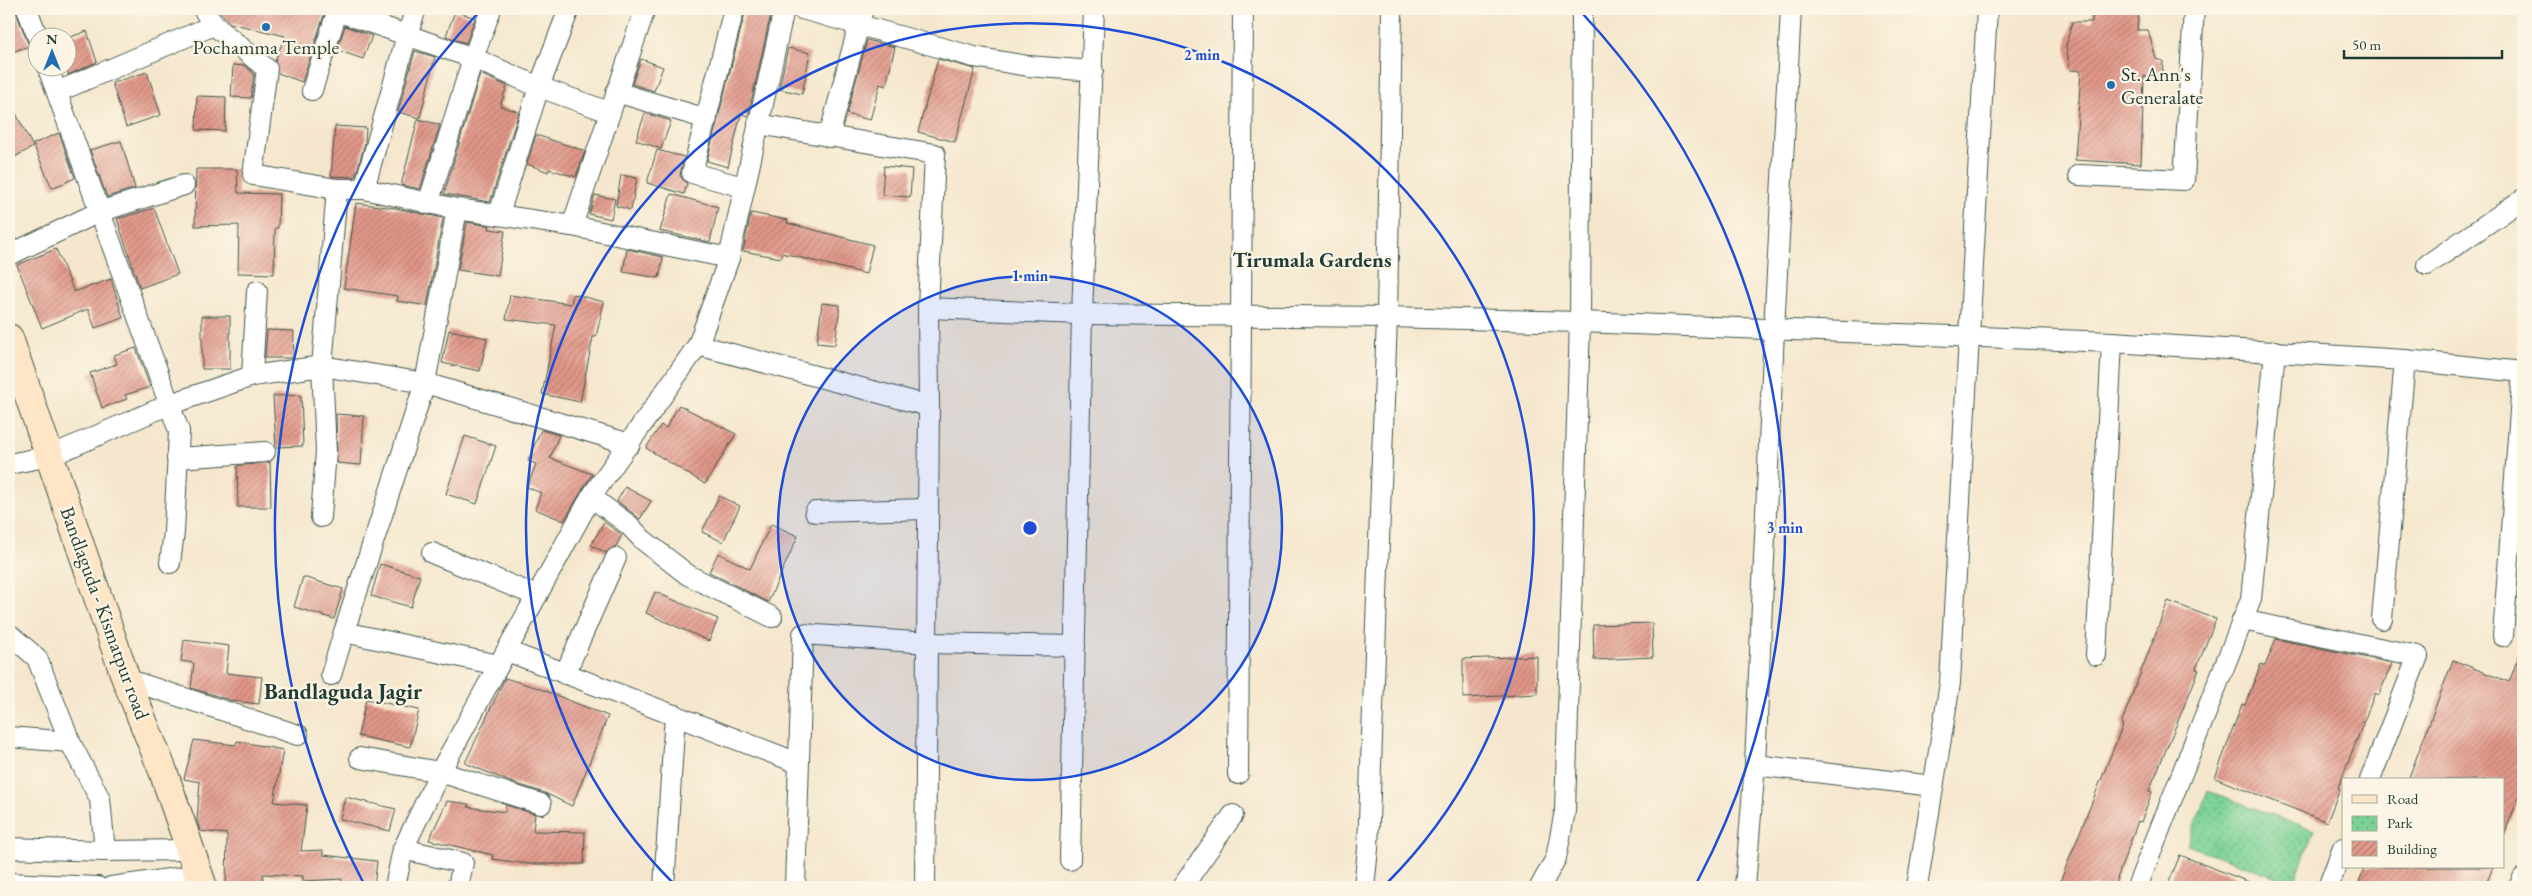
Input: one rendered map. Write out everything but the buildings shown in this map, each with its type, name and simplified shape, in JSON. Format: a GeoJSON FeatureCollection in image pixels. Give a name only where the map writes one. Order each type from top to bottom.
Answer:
{"type":"FeatureCollection","features":[{"type":"Feature","properties":{"kind":"street"},"geometry":{"type":"LineString","coordinates":[[27,9],[34,28]]}},
{"type":"Feature","properties":{"kind":"street"},"geometry":{"type":"LineString","coordinates":[[364,189],[416,9]]}},
{"type":"Feature","properties":{"kind":"street"},"geometry":{"type":"LineString","coordinates":[[428,204],[473,58],[491,9]]}},
{"type":"Feature","properties":{"kind":"street"},"geometry":{"type":"LineString","coordinates":[[499,214],[539,87],[569,9]]}},
{"type":"Feature","properties":{"kind":"street"},"geometry":{"type":"LineString","coordinates":[[572,226],[645,9]]}},
{"type":"Feature","properties":{"kind":"street"},"geometry":{"type":"LineString","coordinates":[[734,9],[692,173],[743,187]]}},
{"type":"Feature","properties":{"kind":"street"},"geometry":{"type":"LineString","coordinates":[[395,887],[403,849],[440,772],[591,497],[698,345],[730,258],[743,187],[784,9]]}},
{"type":"Feature","properties":{"kind":"street"},"geometry":{"type":"LineString","coordinates":[[802,9],[861,16],[974,57],[1028,66],[1093,71]]}},
{"type":"Feature","properties":{"kind":"street"},"geometry":{"type":"LineString","coordinates":[[1070,860],[1082,314],[1094,9]]}},
{"type":"Feature","properties":{"kind":"street"},"geometry":{"type":"LineString","coordinates":[[1238,774],[1243,9]]}},
{"type":"Feature","properties":{"kind":"street"},"geometry":{"type":"LineString","coordinates":[[1364,887],[1368,849],[1387,317],[1392,9]]}},
{"type":"Feature","properties":{"kind":"street"},"geometry":{"type":"LineString","coordinates":[[1540,887],[1556,858],[1565,811],[1580,322],[1582,9]]}},
{"type":"Feature","properties":{"kind":"street"},"geometry":{"type":"LineString","coordinates":[[1745,887],[1755,765],[1774,330],[1792,9]]}},
{"type":"Feature","properties":{"kind":"street"},"geometry":{"type":"LineString","coordinates":[[1917,887],[1950,683],[1987,9]]}},
{"type":"Feature","properties":{"kind":"street"},"geometry":{"type":"LineString","coordinates":[[2079,175],[2184,180],[2194,9]]}},
{"type":"Feature","properties":{"kind":"street"},"geometry":{"type":"LineString","coordinates":[[312,90],[337,10],[473,58],[539,87],[609,112]]}},
{"type":"Feature","properties":{"kind":"street"},"geometry":{"type":"LineString","coordinates":[[829,137],[861,16]]}},
{"type":"Feature","properties":{"kind":"street"},"geometry":{"type":"LineString","coordinates":[[57,92],[209,17],[267,70],[253,175],[337,189],[364,189],[458,210],[499,214],[572,226],[730,258]]}},
{"type":"Feature","properties":{"kind":"street"},"geometry":{"type":"LineString","coordinates":[[52,78],[98,212],[179,431],[174,532],[170,563]]}},
{"type":"Feature","properties":{"kind":"street"},"geometry":{"type":"LineString","coordinates":[[616,92],[707,119]]}},
{"type":"Feature","properties":{"kind":"street"},"geometry":{"type":"LineString","coordinates":[[758,124],[935,154],[928,308],[928,643],[925,887]]}},
{"type":"Feature","properties":{"kind":"street"},"geometry":{"type":"LineString","coordinates":[[9,255],[98,212],[184,186]]}},
{"type":"Feature","properties":{"kind":"street"},"geometry":{"type":"LineString","coordinates":[[321,518],[326,451],[322,366],[337,189]]}},
{"type":"Feature","properties":{"kind":"street"},"geometry":{"type":"LineString","coordinates":[[2427,264],[2523,199]]}},
{"type":"Feature","properties":{"kind":"street"},"geometry":{"type":"LineString","coordinates":[[331,674],[425,383],[458,210]]}},
{"type":"Feature","properties":{"kind":"street"},"geometry":{"type":"LineString","coordinates":[[252,376],[257,291]]}},
{"type":"Feature","properties":{"kind":"street"},"geometry":{"type":"LineString","coordinates":[[928,308],[1082,314],[1387,317],[1580,322],[2112,342],[2405,360],[2523,372],[2503,636]]}},
{"type":"Feature","properties":{"kind":"street","name":"Bandlaguda - Kismatpur road"},"geometry":{"type":"LineString","coordinates":[[9,338],[126,679],[163,771],[200,881]]}},
{"type":"Feature","properties":{"kind":"street"},"geometry":{"type":"LineString","coordinates":[[2096,655],[2112,342]]}},
{"type":"Feature","properties":{"kind":"street"},"geometry":{"type":"LineString","coordinates":[[698,345],[929,406]]}},
{"type":"Feature","properties":{"kind":"street"},"geometry":{"type":"LineString","coordinates":[[2137,887],[2251,599],[2275,351]]}},
{"type":"Feature","properties":{"kind":"street"},"geometry":{"type":"LineString","coordinates":[[2382,619],[2405,360]]}},
{"type":"Feature","properties":{"kind":"street"},"geometry":{"type":"LineString","coordinates":[[9,464],[50,456],[168,405],[252,376],[322,366],[425,383],[630,444]]}},
{"type":"Feature","properties":{"kind":"street"},"geometry":{"type":"LineString","coordinates":[[178,458],[265,452]]}},
{"type":"Feature","properties":{"kind":"street"},"geometry":{"type":"LineString","coordinates":[[591,497],[688,575],[772,617]]}},
{"type":"Feature","properties":{"kind":"street"},"geometry":{"type":"LineString","coordinates":[[815,512],[927,509]]}},
{"type":"Feature","properties":{"kind":"street"},"geometry":{"type":"LineString","coordinates":[[432,553],[537,596]]}},
{"type":"Feature","properties":{"kind":"street"},"geometry":{"type":"LineString","coordinates":[[565,674],[616,558]]}},
{"type":"Feature","properties":{"kind":"street"},"geometry":{"type":"LineString","coordinates":[[2242,620],[2418,656],[2371,778]]}},
{"type":"Feature","properties":{"kind":"street"},"geometry":{"type":"LineString","coordinates":[[344,632],[502,658],[565,674],[798,763]]}},
{"type":"Feature","properties":{"kind":"street"},"geometry":{"type":"LineString","coordinates":[[9,634],[37,658],[70,742],[100,799],[105,851]]}},
{"type":"Feature","properties":{"kind":"street"},"geometry":{"type":"LineString","coordinates":[[796,887],[803,634],[928,643],[1075,646]]}},
{"type":"Feature","properties":{"kind":"street"},"geometry":{"type":"LineString","coordinates":[[126,679],[298,735]]}},
{"type":"Feature","properties":{"kind":"street"},"geometry":{"type":"LineString","coordinates":[[664,887],[675,715]]}},
{"type":"Feature","properties":{"kind":"street"},"geometry":{"type":"LineString","coordinates":[[9,737],[70,742]]}},
{"type":"Feature","properties":{"kind":"street"},"geometry":{"type":"LineString","coordinates":[[360,758],[440,772],[541,804]]}},
{"type":"Feature","properties":{"kind":"street"},"geometry":{"type":"LineString","coordinates":[[1755,765],[1933,786]]}},
{"type":"Feature","properties":{"kind":"street"},"geometry":{"type":"LineString","coordinates":[[1182,887],[1233,815]]}},
{"type":"Feature","properties":{"kind":"street"},"geometry":{"type":"LineString","coordinates":[[9,848],[105,851],[190,850]]}},
{"type":"Feature","properties":{"kind":"street"},"geometry":{"type":"LineString","coordinates":[[403,849],[463,863],[458,887]]}},
{"type":"Feature","properties":{"kind":"street"},"geometry":{"type":"LineString","coordinates":[[2328,887],[2342,851]]}},
{"type":"Feature","properties":{"kind":"street"},"geometry":{"type":"LineString","coordinates":[[2519,887],[2523,878]]}},
{"type":"Feature","properties":{"kind":"street"},"geometry":{"type":"LineString","coordinates":[[111,887],[200,881]]}},
{"type":"Feature","properties":{"kind":"street"},"geometry":{"type":"LineString","coordinates":[[9,883],[98,887]]}},
{"type":"Feature","properties":{"kind":"green space"},"geometry":{"type":"Polygon","coordinates":[[[2208,791],[2314,830],[2294,883],[2187,845],[2208,791]]]}},
{"type":"Feature","properties":{"kind":"place","name":"Pochamma Temple"},"geometry":{"type":"Point","coordinates":[266,27]}},
{"type":"Feature","properties":{"kind":"place","name":"St. Ann's Generalate"},"geometry":{"type":"Point","coordinates":[2111,85]}},
{"type":"Feature","properties":{"kind":"district","name":"Tirumala Gardens"},"geometry":{"type":"Point","coordinates":[1312,259]}},
{"type":"Feature","properties":{"kind":"district","name":"Bandlaguda Jagir"},"geometry":{"type":"Point","coordinates":[343,691]}}]}
